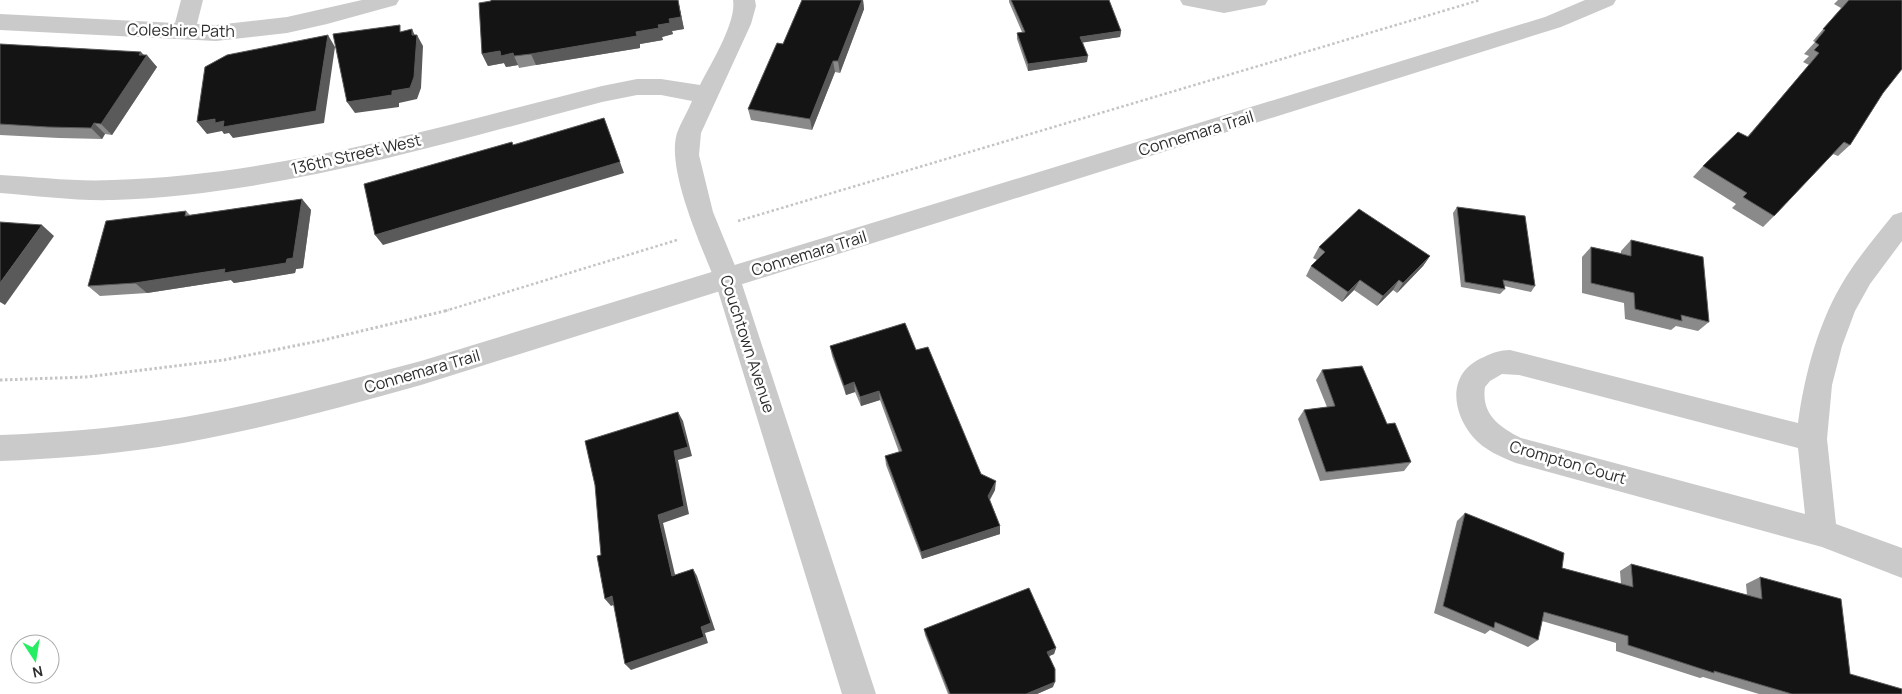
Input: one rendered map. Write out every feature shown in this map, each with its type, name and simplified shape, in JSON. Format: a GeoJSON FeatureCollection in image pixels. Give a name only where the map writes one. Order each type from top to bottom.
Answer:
{"type":"FeatureCollection","features":[{"type":"Feature","properties":{"kind":"street"},"geometry":{"type":"LineString","coordinates":[[184,31],[192,0]]}},
{"type":"Feature","properties":{"kind":"street","name":"Coleshire Path"},"geometry":{"type":"LineString","coordinates":[[0,22],[216,33],[287,25],[327,17],[388,0]]}},
{"type":"Feature","properties":{"kind":"street","name":"Couchtown Avenue"},"geometry":{"type":"LineString","coordinates":[[744,0],[745,6],[740,24],[689,134],[687,155],[700,212],[728,278],[859,694]]}},
{"type":"Feature","properties":{"kind":"street"},"geometry":{"type":"LineString","coordinates":[[1191,0],[1210,6],[1235,6],[1257,0]]}},
{"type":"Feature","properties":{"kind":"street","name":"Connemara Trail"},"geometry":{"type":"LineString","coordinates":[[0,448],[84,444],[170,433],[250,417],[421,372],[1553,22],[1605,0]]}},
{"type":"Feature","properties":{"kind":"street","name":"136th Street West"},"geometry":{"type":"LineString","coordinates":[[0,184],[112,190],[216,182],[355,156],[602,94],[637,87],[661,88],[707,95]]}},
{"type":"Feature","properties":{"kind":"street"},"geometry":{"type":"LineString","coordinates":[[1822,533],[1812,438],[1819,382],[1832,337],[1848,297],[1902,222]]}},
{"type":"Feature","properties":{"kind":"street","name":"Crompton Court"},"geometry":{"type":"LineString","coordinates":[[1812,438],[1520,363],[1502,362],[1484,370],[1473,381],[1468,393],[1471,410],[1482,428],[1497,441],[1516,450],[1822,533],[1902,564]]}},
{"type":"Feature","properties":{"kind":"path"},"geometry":{"type":"LineString","coordinates":[[0,380],[86,377],[224,360],[429,316],[708,230],[1480,0]]}},
{"type":"Feature","properties":{"kind":"building"},"geometry":{"type":"Polygon","coordinates":[[[491,0],[678,0],[681,17],[669,19],[670,23],[658,25],[659,28],[636,32],[637,36],[531,54],[514,56],[513,53],[501,56],[500,51],[482,54],[479,3],[491,0]]]}},
{"type":"Feature","properties":{"kind":"building"},"geometry":{"type":"Polygon","coordinates":[[[802,0],[862,0],[838,61],[833,61],[810,119],[748,109],[777,43],[783,44],[802,0]]]}},
{"type":"Feature","properties":{"kind":"building"},"geometry":{"type":"Polygon","coordinates":[[[1011,0],[1109,0],[1121,31],[1080,37],[1088,56],[1028,64],[1017,33],[1025,32],[1011,0]]]}},
{"type":"Feature","properties":{"kind":"building"},"geometry":{"type":"Polygon","coordinates":[[[1849,0],[1902,0],[1902,69],[1883,93],[1850,145],[1844,142],[1774,216],[1743,197],[1747,193],[1703,166],[1738,132],[1748,137],[1819,53],[1814,50],[1819,45],[1815,42],[1825,30],[1823,29],[1849,0]]]}},
{"type":"Feature","properties":{"kind":"building"},"geometry":{"type":"Polygon","coordinates":[[[400,25],[400,32],[412,29],[412,35],[417,35],[414,77],[410,88],[392,91],[392,95],[347,102],[333,34],[400,25]]]}},
{"type":"Feature","properties":{"kind":"building"},"geometry":{"type":"Polygon","coordinates":[[[328,35],[316,111],[223,127],[224,121],[215,123],[215,119],[197,122],[205,67],[227,55],[328,35]]]}},
{"type":"Feature","properties":{"kind":"building"},"geometry":{"type":"Polygon","coordinates":[[[0,44],[141,52],[139,55],[147,55],[101,124],[94,123],[91,128],[0,124],[0,44]]]}},
{"type":"Feature","properties":{"kind":"building"},"geometry":{"type":"Polygon","coordinates":[[[604,118],[620,162],[375,235],[364,184],[512,142],[513,145],[604,118]]]}},
{"type":"Feature","properties":{"kind":"building"},"geometry":{"type":"Polygon","coordinates":[[[302,199],[293,258],[287,259],[286,263],[224,273],[225,269],[135,283],[88,286],[106,221],[186,211],[185,216],[302,199]]]}},
{"type":"Feature","properties":{"kind":"building"},"geometry":{"type":"Polygon","coordinates":[[[1457,207],[1525,216],[1535,286],[1503,280],[1505,289],[1465,282],[1457,207]]]}},
{"type":"Feature","properties":{"kind":"building"},"geometry":{"type":"Polygon","coordinates":[[[1359,209],[1430,256],[1403,283],[1399,280],[1383,296],[1360,280],[1348,292],[1311,266],[1325,252],[1319,247],[1359,209]]]}},
{"type":"Feature","properties":{"kind":"building"},"geometry":{"type":"Polygon","coordinates":[[[0,222],[42,225],[0,283],[0,222]]]}},
{"type":"Feature","properties":{"kind":"building"},"geometry":{"type":"Polygon","coordinates":[[[1631,240],[1703,257],[1709,322],[1681,315],[1682,321],[1635,309],[1634,293],[1591,283],[1591,247],[1631,256],[1631,240]]]}},
{"type":"Feature","properties":{"kind":"building"},"geometry":{"type":"Polygon","coordinates":[[[905,323],[916,350],[928,347],[981,474],[996,481],[988,496],[1000,526],[921,552],[885,456],[902,451],[879,391],[860,397],[854,382],[844,386],[830,346],[905,323]]]}},
{"type":"Feature","properties":{"kind":"building"},"geometry":{"type":"Polygon","coordinates":[[[1362,366],[1387,424],[1395,423],[1411,462],[1326,472],[1304,410],[1335,406],[1322,370],[1362,366]]]}},
{"type":"Feature","properties":{"kind":"building"},"geometry":{"type":"Polygon","coordinates":[[[678,412],[688,447],[674,451],[684,506],[658,515],[672,576],[693,569],[711,623],[701,627],[704,637],[625,664],[612,596],[605,599],[597,556],[601,555],[595,485],[585,441],[678,412]]]}},
{"type":"Feature","properties":{"kind":"building"},"geometry":{"type":"Polygon","coordinates":[[[1465,513],[1564,553],[1562,568],[1633,587],[1631,564],[1762,599],[1760,577],[1841,599],[1850,674],[1902,689],[1902,694],[1792,694],[1714,671],[1714,673],[1628,645],[1628,636],[1544,612],[1538,640],[1495,622],[1494,628],[1443,606],[1465,513]]]}},
{"type":"Feature","properties":{"kind":"building"},"geometry":{"type":"Polygon","coordinates":[[[1029,588],[1056,648],[1047,652],[1055,669],[1055,682],[1026,694],[950,694],[924,629],[1029,588]]]}}]}
